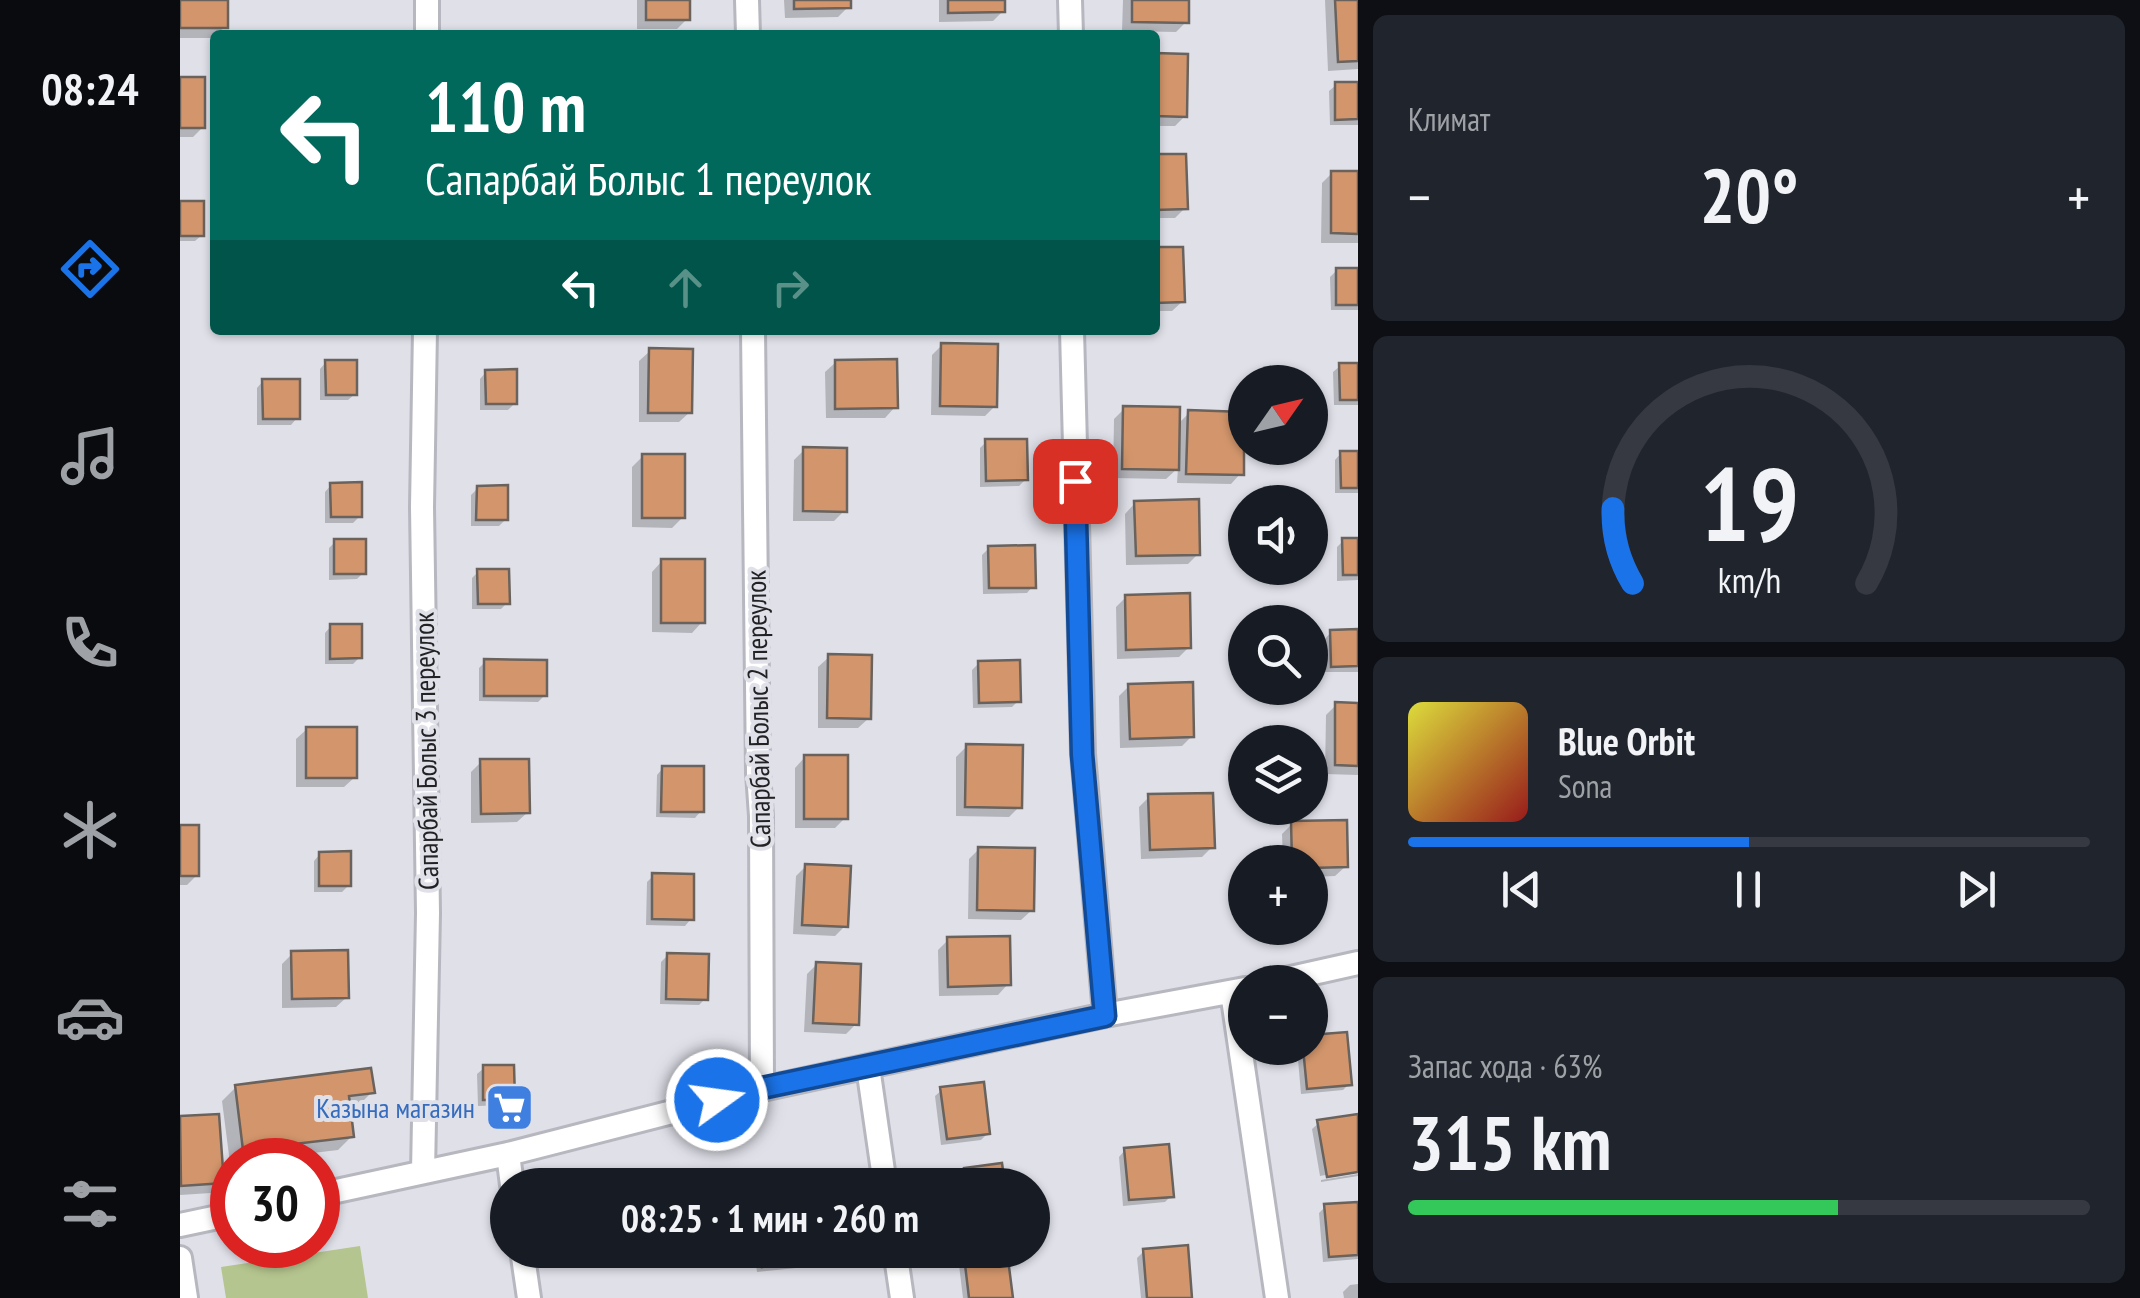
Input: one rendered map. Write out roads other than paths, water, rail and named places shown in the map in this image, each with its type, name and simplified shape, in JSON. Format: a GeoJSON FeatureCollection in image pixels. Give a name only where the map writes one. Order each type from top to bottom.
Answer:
{"type":"FeatureCollection","features":[{"type":"Feature","properties":{"kind":"street"},"geometry":{"type":"LineString","coordinates":[[427,0],[428,30]]}},
{"type":"Feature","properties":{"kind":"street"},"geometry":{"type":"LineString","coordinates":[[747,0],[748,30]]}},
{"type":"Feature","properties":{"kind":"street"},"geometry":{"type":"LineString","coordinates":[[1070,0],[1070,30]]}},
{"type":"Feature","properties":{"kind":"street","name":"Сапарбай Болыс 3 переулок"},"geometry":{"type":"LineString","coordinates":[[423,1172],[428,913],[422,507],[425,335]]}},
{"type":"Feature","properties":{"kind":"street","name":"Сапарбай Болыс 2 переулок"},"geometry":{"type":"LineString","coordinates":[[752,335],[762,1088]]}},
{"type":"Feature","properties":{"kind":"street"},"geometry":{"type":"LineString","coordinates":[[1072,335],[1082,754],[1105,1016]]}},
{"type":"Feature","properties":{"kind":"street"},"geometry":{"type":"LineString","coordinates":[[1328,970],[1358,963]]}},
{"type":"Feature","properties":{"kind":"street"},"geometry":{"type":"LineString","coordinates":[[340,1190],[508,1154],[762,1088],[1228,993]]}},
{"type":"Feature","properties":{"kind":"street"},"geometry":{"type":"LineString","coordinates":[[1247,1065],[1277,1298]]}},
{"type":"Feature","properties":{"kind":"street"},"geometry":{"type":"LineString","coordinates":[[868,1067],[883,1168]]}},
{"type":"Feature","properties":{"kind":"street"},"geometry":{"type":"LineString","coordinates":[[508,1154],[510,1168]]}},
{"type":"Feature","properties":{"kind":"street"},"geometry":{"type":"LineString","coordinates":[[180,1225],[210,1219]]}},
{"type":"Feature","properties":{"kind":"street"},"geometry":{"type":"LineString","coordinates":[[180,1258],[186,1298]]}},
{"type":"Feature","properties":{"kind":"street"},"geometry":{"type":"LineString","coordinates":[[525,1268],[529,1298]]}},
{"type":"Feature","properties":{"kind":"street"},"geometry":{"type":"LineString","coordinates":[[898,1268],[902,1298]]}},
{"type":"Feature","properties":{"kind":"place","name":"Казына магазин"},"geometry":{"type":"Point","coordinates":[510,1108]}}]}
